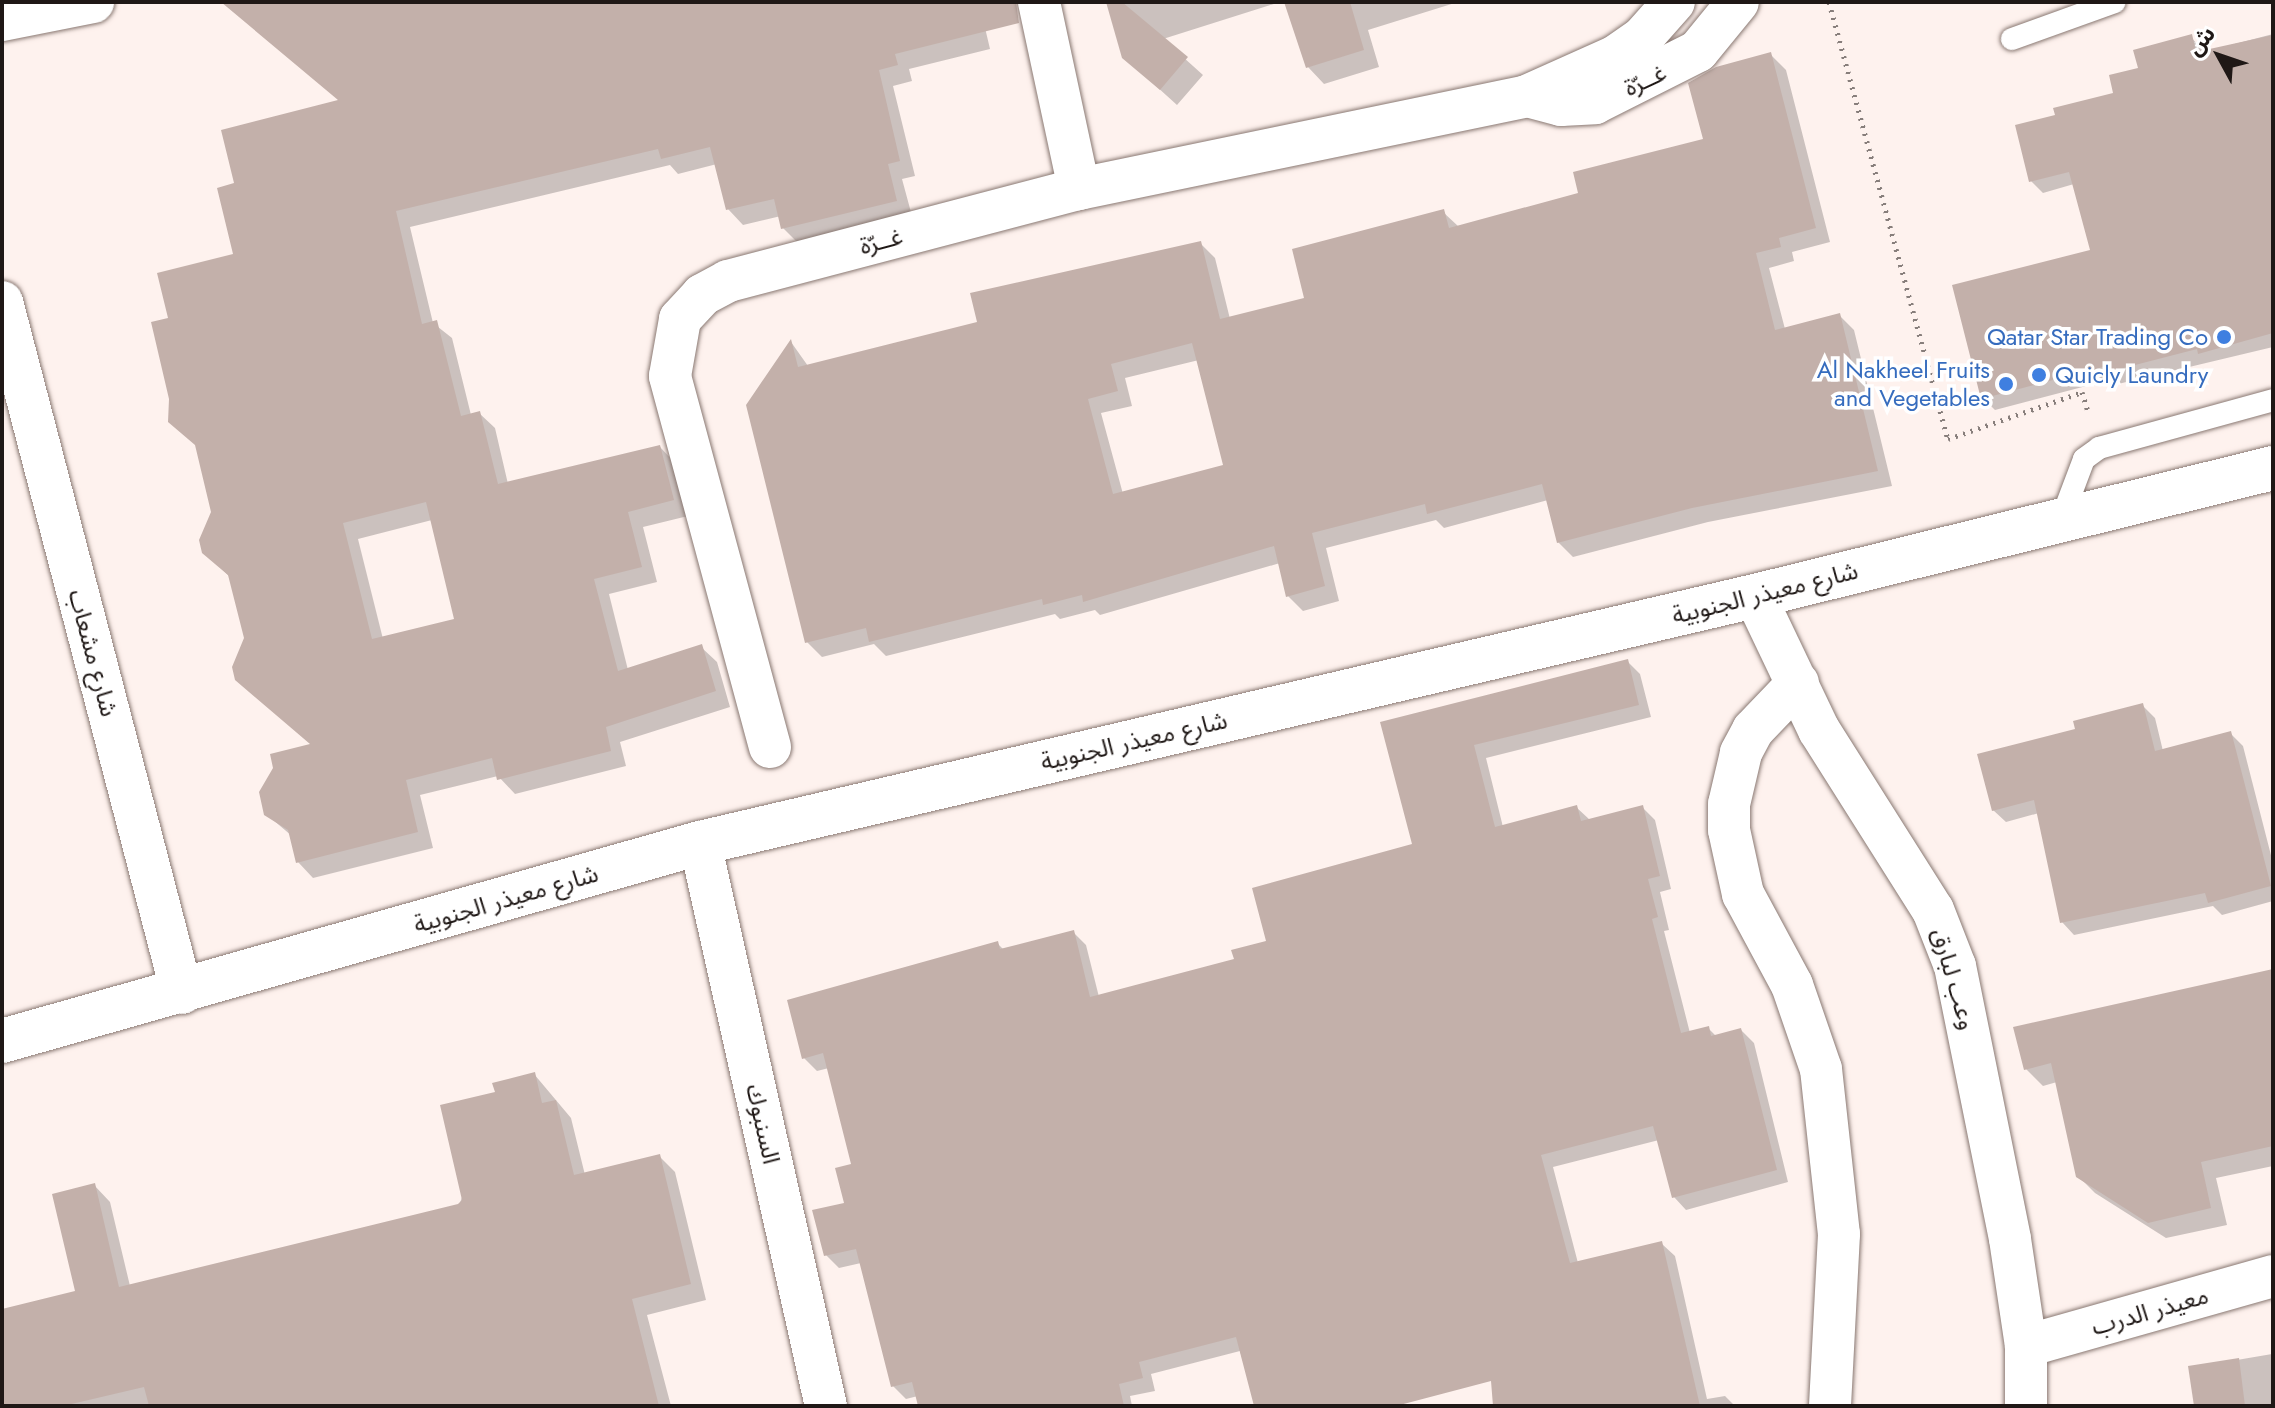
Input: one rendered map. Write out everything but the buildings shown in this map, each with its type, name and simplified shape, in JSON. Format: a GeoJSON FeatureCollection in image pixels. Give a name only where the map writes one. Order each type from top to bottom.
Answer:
{"type":"FeatureCollection","features":[{"type":"Feature","properties":{"kind":"street"},"geometry":{"type":"LineString","coordinates":[[2,20],[93,2]]}},
{"type":"Feature","properties":{"kind":"street"},"geometry":{"type":"LineString","coordinates":[[1039,2],[1079,189]]}},
{"type":"Feature","properties":{"kind":"street","name":"غــرّة"},"geometry":{"type":"LineString","coordinates":[[770,747],[670,376],[680,319],[702,295],[728,281],[1079,189],[1527,96],[1616,56],[1642,38],[1674,2]]}},
{"type":"Feature","properties":{"kind":"street","name":"غــرّة"},"geometry":{"type":"LineString","coordinates":[[1527,96],[1561,105],[1595,103],[1698,51],[1738,2]]}},
{"type":"Feature","properties":{"kind":"street","name":"شارع مشعاب"},"geometry":{"type":"LineString","coordinates":[[3,310],[182,993]]}},
{"type":"Feature","properties":{"kind":"street","name":"شارع معيذر الجنوبية"},"geometry":{"type":"LineString","coordinates":[[2,1041],[182,993],[700,843],[1755,596],[2273,468]]}},
{"type":"Feature","properties":{"kind":"street","name":"وعب لبارق"},"geometry":{"type":"LineString","coordinates":[[1755,596],[1844,774],[1911,870],[1955,966],[2026,1346],[2026,1406]]}},
{"type":"Feature","properties":{"kind":"street"},"geometry":{"type":"LineString","coordinates":[[1798,683],[1753,730],[1741,753],[1729,804],[1729,830],[1743,894],[1792,985],[1821,1069],[1839,1234],[1830,1406]]}},
{"type":"Feature","properties":{"kind":"street","name":"السنبوك"},"geometry":{"type":"LineString","coordinates":[[700,843],[826,1406]]}},
{"type":"Feature","properties":{"kind":"street","name":"معيذر الدرب"},"geometry":{"type":"LineString","coordinates":[[2026,1346],[2273,1276]]}},
{"type":"Feature","properties":{"kind":"lane"},"geometry":{"type":"LineString","coordinates":[[2012,39],[2115,2]]}},
{"type":"Feature","properties":{"kind":"lane"},"geometry":{"type":"LineString","coordinates":[[2061,520],[2084,459],[2099,448],[2273,400]]}},
{"type":"Feature","properties":{"kind":"path"},"geometry":{"type":"LineString","coordinates":[[1829,2],[1948,439],[2082,392],[2099,448]]}},
{"type":"Feature","properties":{"kind":"place","name":"Qatar Star Trading Co"},"geometry":{"type":"Point","coordinates":[2224,337]}},
{"type":"Feature","properties":{"kind":"place","name":"Quicly Laundry"},"geometry":{"type":"Point","coordinates":[2039,375]}},
{"type":"Feature","properties":{"kind":"place","name":"Al Nakheel Fruits and Vegetables"},"geometry":{"type":"Point","coordinates":[2006,384]}}]}
